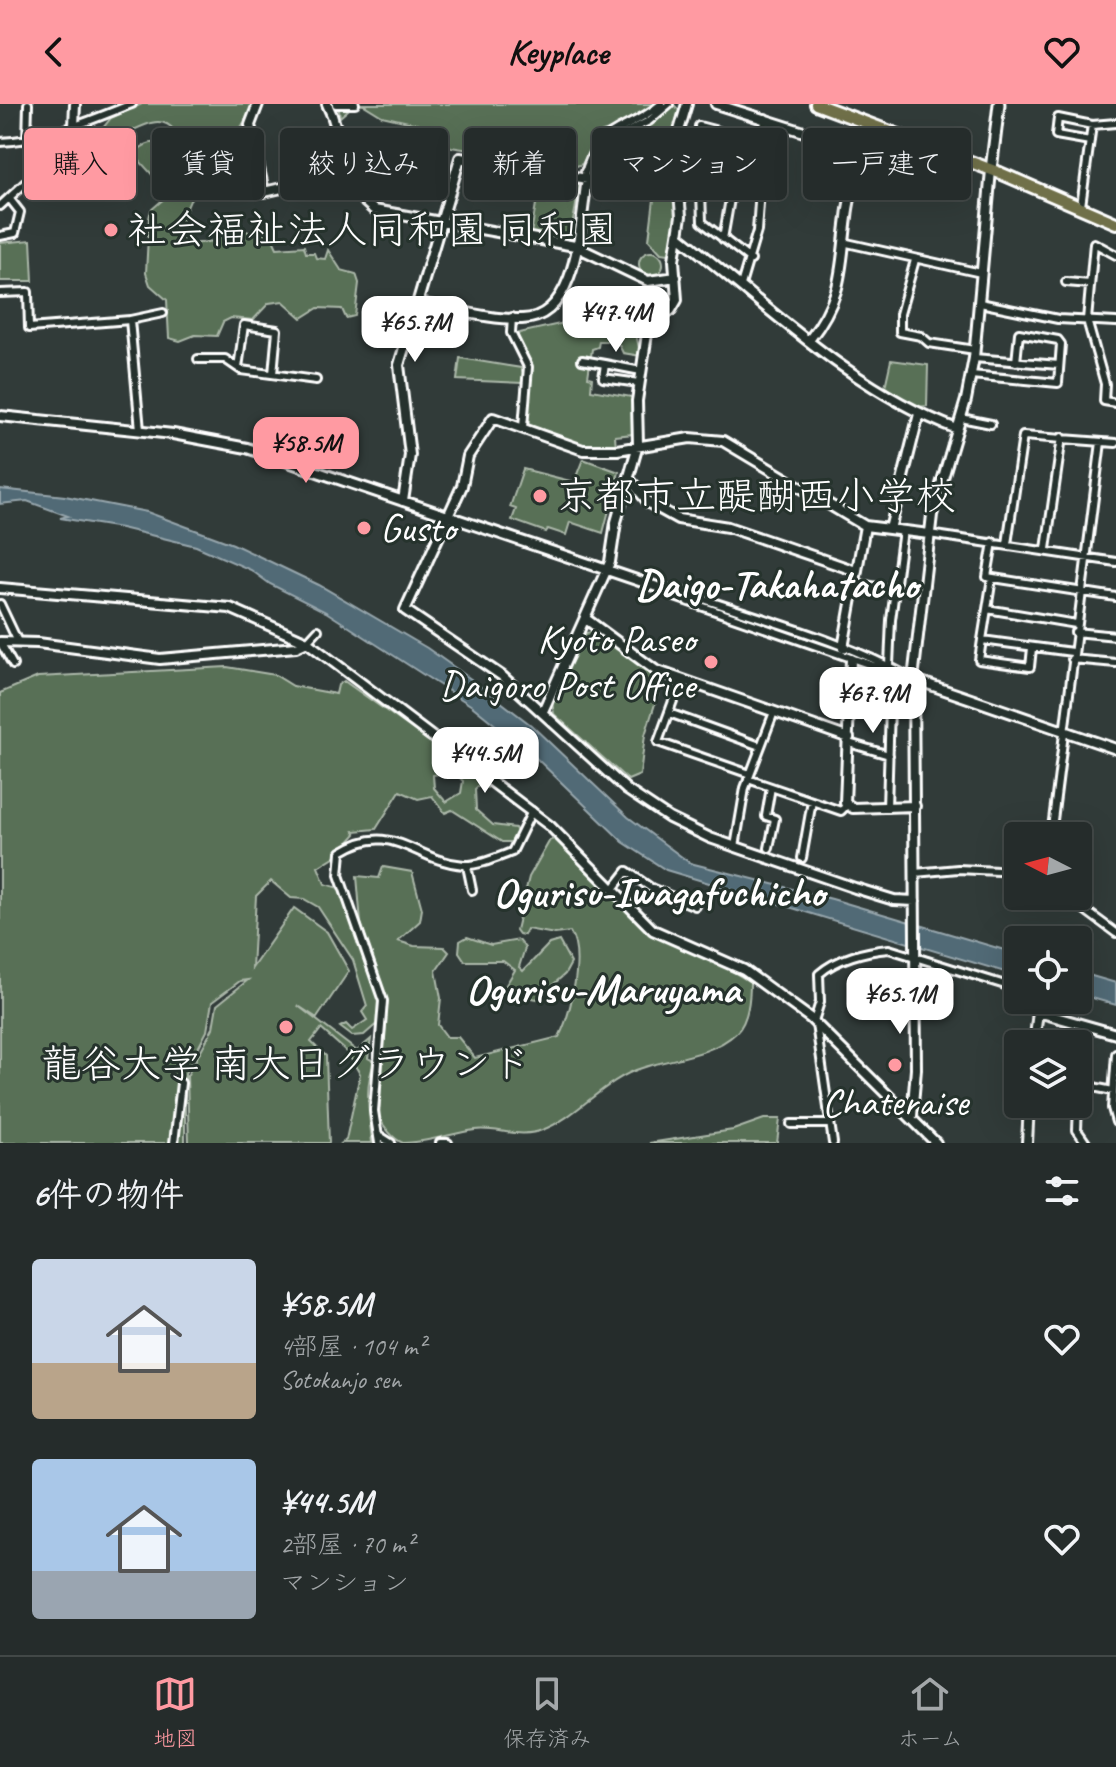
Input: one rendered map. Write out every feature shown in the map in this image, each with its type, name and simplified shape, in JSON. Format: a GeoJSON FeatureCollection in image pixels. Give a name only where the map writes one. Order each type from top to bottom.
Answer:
{"type":"FeatureCollection","features":[{"type":"Feature","properties":{"kind":"main road"},"geometry":{"type":"LineString","coordinates":[[816,104],[878,128]]}},
{"type":"Feature","properties":{"kind":"main road"},"geometry":{"type":"LineString","coordinates":[[991,170],[999,104]]}},
{"type":"Feature","properties":{"kind":"main road"},"geometry":{"type":"LineString","coordinates":[[971,163],[1116,223]]}},
{"type":"Feature","properties":{"kind":"street"},"geometry":{"type":"LineString","coordinates":[[27,128],[28,104]]}},
{"type":"Feature","properties":{"kind":"street"},"geometry":{"type":"LineString","coordinates":[[74,126],[75,104]]}},
{"type":"Feature","properties":{"kind":"street"},"geometry":{"type":"LineString","coordinates":[[70,128],[132,104]]}},
{"type":"Feature","properties":{"kind":"street"},"geometry":{"type":"LineString","coordinates":[[258,104],[250,125],[264,192],[280,188]]}},
{"type":"Feature","properties":{"kind":"street"},"geometry":{"type":"LineString","coordinates":[[327,104],[332,128]]}},
{"type":"Feature","properties":{"kind":"street"},"geometry":{"type":"LineString","coordinates":[[336,104],[355,104]]}},
{"type":"Feature","properties":{"kind":"street"},"geometry":{"type":"LineString","coordinates":[[417,303],[523,319],[544,314],[559,302],[568,285],[587,179],[585,175],[593,150],[608,133],[640,119],[661,104]]}},
{"type":"Feature","properties":{"kind":"street"},"geometry":{"type":"LineString","coordinates":[[585,175],[603,144],[649,121],[669,104]]}},
{"type":"Feature","properties":{"kind":"street"},"geometry":{"type":"LineString","coordinates":[[543,711],[607,571],[616,522],[638,445],[639,383],[648,327],[671,310],[677,300],[674,260],[680,237],[681,186],[675,144],[687,104]]}},
{"type":"Feature","properties":{"kind":"street"},"geometry":{"type":"LineString","coordinates":[[716,104],[803,130]]}},
{"type":"Feature","properties":{"kind":"street"},"geometry":{"type":"LineString","coordinates":[[764,128],[765,118]]}},
{"type":"Feature","properties":{"kind":"street"},"geometry":{"type":"LineString","coordinates":[[1090,141],[1056,135],[1058,118],[1092,125],[1116,123]]}},
{"type":"Feature","properties":{"kind":"street"},"geometry":{"type":"LineString","coordinates":[[1081,206],[1092,125]]}},
{"type":"Feature","properties":{"kind":"street"},"geometry":{"type":"LineString","coordinates":[[0,142],[24,141]]}},
{"type":"Feature","properties":{"kind":"street"},"geometry":{"type":"LineString","coordinates":[[403,501],[410,455],[399,365],[460,158],[585,175]]}},
{"type":"Feature","properties":{"kind":"street"},"geometry":{"type":"LineString","coordinates":[[912,1116],[916,1103],[913,679],[929,534],[975,354],[991,170]]}},
{"type":"Feature","properties":{"kind":"street"},"geometry":{"type":"LineString","coordinates":[[0,206],[24,184]]}},
{"type":"Feature","properties":{"kind":"street"},"geometry":{"type":"LineString","coordinates":[[0,236],[15,233],[20,224],[20,212],[9,198]]}},
{"type":"Feature","properties":{"kind":"street"},"geometry":{"type":"LineString","coordinates":[[363,200],[374,210],[575,246],[648,281],[676,277]]}},
{"type":"Feature","properties":{"kind":"street"},"geometry":{"type":"LineString","coordinates":[[701,200],[702,222],[751,260]]}},
{"type":"Feature","properties":{"kind":"street"},"geometry":{"type":"LineString","coordinates":[[723,239],[730,200]]}},
{"type":"Feature","properties":{"kind":"street"},"geometry":{"type":"LineString","coordinates":[[741,285],[751,260],[759,200]]}},
{"type":"Feature","properties":{"kind":"street"},"geometry":{"type":"LineString","coordinates":[[810,339],[830,313],[847,243],[851,200]]}},
{"type":"Feature","properties":{"kind":"street"},"geometry":{"type":"LineString","coordinates":[[680,237],[887,397],[957,429]]}},
{"type":"Feature","properties":{"kind":"street"},"geometry":{"type":"LineString","coordinates":[[847,243],[981,273]]}},
{"type":"Feature","properties":{"kind":"street"},"geometry":{"type":"LineString","coordinates":[[1116,255],[1094,243],[1087,320],[1105,384],[1104,401],[1116,403]]}},
{"type":"Feature","properties":{"kind":"street"},"geometry":{"type":"LineString","coordinates":[[915,260],[900,314],[900,332],[975,354],[1016,362],[1059,365]]}},
{"type":"Feature","properties":{"kind":"street"},"geometry":{"type":"LineString","coordinates":[[1066,282],[1090,284]]}},
{"type":"Feature","properties":{"kind":"street"},"geometry":{"type":"LineString","coordinates":[[0,293],[28,292],[29,328],[130,320],[163,313]]}},
{"type":"Feature","properties":{"kind":"street"},"geometry":{"type":"LineString","coordinates":[[980,303],[1058,319],[1116,322]]}},
{"type":"Feature","properties":{"kind":"street"},"geometry":{"type":"LineString","coordinates":[[512,317],[511,333],[528,367],[523,427]]}},
{"type":"Feature","properties":{"kind":"street"},"geometry":{"type":"LineString","coordinates":[[130,320],[140,430]]}},
{"type":"Feature","properties":{"kind":"street"},"geometry":{"type":"LineString","coordinates":[[238,368],[244,325],[277,330],[273,374]]}},
{"type":"Feature","properties":{"kind":"street"},"geometry":{"type":"LineString","coordinates":[[971,375],[1058,383],[1058,340],[1019,333],[1016,362]]}},
{"type":"Feature","properties":{"kind":"street"},"geometry":{"type":"LineString","coordinates":[[198,359],[225,359],[238,368],[316,380]]}},
{"type":"Feature","properties":{"kind":"street"},"geometry":{"type":"LineString","coordinates":[[582,360],[641,371]]}},
{"type":"Feature","properties":{"kind":"street"},"geometry":{"type":"LineString","coordinates":[[605,364],[603,378],[639,383]]}},
{"type":"Feature","properties":{"kind":"street"},"geometry":{"type":"LineString","coordinates":[[890,529],[919,414]]}},
{"type":"Feature","properties":{"kind":"street"},"geometry":{"type":"LineString","coordinates":[[0,416],[140,430],[247,448],[607,571],[663,589],[674,589],[843,648],[913,679],[1116,749]]}},
{"type":"Feature","properties":{"kind":"street"},"geometry":{"type":"LineString","coordinates":[[915,901],[894,900],[735,847],[669,818],[627,790],[502,676],[405,610],[462,486],[468,456],[493,418],[583,450],[599,452],[690,438],[723,441],[865,526],[1046,549],[1116,562]]}},
{"type":"Feature","properties":{"kind":"street"},"geometry":{"type":"LineString","coordinates":[[961,418],[991,424]]}},
{"type":"Feature","properties":{"kind":"street"},"geometry":{"type":"LineString","coordinates":[[1007,544],[1023,436],[1116,443]]}},
{"type":"Feature","properties":{"kind":"street"},"geometry":{"type":"LineString","coordinates":[[1046,549],[1062,437]]}},
{"type":"Feature","properties":{"kind":"street"},"geometry":{"type":"LineString","coordinates":[[1053,822],[1084,556],[1101,442]]}},
{"type":"Feature","properties":{"kind":"street"},"geometry":{"type":"LineString","coordinates":[[629,479],[649,503],[678,519],[728,527],[856,571]]}},
{"type":"Feature","properties":{"kind":"street"},"geometry":{"type":"LineString","coordinates":[[843,648],[865,526]]}},
{"type":"Feature","properties":{"kind":"street"},"geometry":{"type":"LineString","coordinates":[[887,808],[894,590],[903,530]]}},
{"type":"Feature","properties":{"kind":"street"},"geometry":{"type":"LineString","coordinates":[[993,542],[987,577],[1116,597]]}},
{"type":"Feature","properties":{"kind":"street"},"geometry":{"type":"LineString","coordinates":[[992,578],[979,660],[1030,667],[1032,648]]}},
{"type":"Feature","properties":{"kind":"street"},"geometry":{"type":"LineString","coordinates":[[854,583],[894,590]]}},
{"type":"Feature","properties":{"kind":"street"},"geometry":{"type":"LineString","coordinates":[[0,588],[230,608],[307,642],[570,842],[653,930],[744,970],[815,1022],[936,1143]]}},
{"type":"Feature","properties":{"kind":"street"},"geometry":{"type":"LineString","coordinates":[[663,589],[672,596],[851,659],[890,669]]}},
{"type":"Feature","properties":{"kind":"street"},"geometry":{"type":"LineString","coordinates":[[0,604],[18,642]]}},
{"type":"Feature","properties":{"kind":"street"},"geometry":{"type":"LineString","coordinates":[[987,609],[1116,636]]}},
{"type":"Feature","properties":{"kind":"street"},"geometry":{"type":"LineString","coordinates":[[586,619],[642,663],[889,755]]}},
{"type":"Feature","properties":{"kind":"street"},"geometry":{"type":"LineString","coordinates":[[13,665],[0,642],[160,659],[296,647],[307,642],[318,630]]}},
{"type":"Feature","properties":{"kind":"street"},"geometry":{"type":"LineString","coordinates":[[982,640],[1116,663]]}},
{"type":"Feature","properties":{"kind":"street"},"geometry":{"type":"LineString","coordinates":[[681,679],[658,742],[841,811],[846,806],[851,659]]}},
{"type":"Feature","properties":{"kind":"street"},"geometry":{"type":"LineString","coordinates":[[735,847],[749,776],[774,712]]}},
{"type":"Feature","properties":{"kind":"street"},"geometry":{"type":"LineString","coordinates":[[669,713],[760,746]]}},
{"type":"Feature","properties":{"kind":"street"},"geometry":{"type":"LineString","coordinates":[[769,848],[775,819],[766,816],[771,787]]}},
{"type":"Feature","properties":{"kind":"street"},"geometry":{"type":"LineString","coordinates":[[802,858],[812,801]]}},
{"type":"Feature","properties":{"kind":"street"},"geometry":{"type":"LineString","coordinates":[[846,806],[915,806]]}},
{"type":"Feature","properties":{"kind":"street"},"geometry":{"type":"LineString","coordinates":[[391,1143],[380,1140],[374,1111],[383,1001],[339,875],[341,852],[361,840],[381,838],[467,866],[512,852],[532,811]]}},
{"type":"Feature","properties":{"kind":"street"},"geometry":{"type":"LineString","coordinates":[[467,866],[472,890]]}},
{"type":"Feature","properties":{"kind":"street"},"geometry":{"type":"LineString","coordinates":[[915,873],[958,869],[1004,871]]}},
{"type":"Feature","properties":{"kind":"street"},"geometry":{"type":"LineString","coordinates":[[613,889],[627,871],[651,888],[689,907]]}},
{"type":"Feature","properties":{"kind":"street"},"geometry":{"type":"LineString","coordinates":[[1085,910],[1116,933]]}},
{"type":"Feature","properties":{"kind":"street"},"geometry":{"type":"LineString","coordinates":[[833,1143],[815,1022],[819,1010],[819,974],[827,967],[889,949],[1004,985]]}},
{"type":"Feature","properties":{"kind":"street"},"geometry":{"type":"LineString","coordinates":[[1045,1014],[1116,1034]]}},
{"type":"Feature","properties":{"kind":"street"},"geometry":{"type":"LineString","coordinates":[[1084,1025],[1084,1030]]}},
{"type":"Feature","properties":{"kind":"street"},"geometry":{"type":"LineString","coordinates":[[1116,1054],[1113,1091],[1116,1122]]}},
{"type":"Feature","properties":{"kind":"street"},"geometry":{"type":"LineString","coordinates":[[174,1143],[181,1083]]}},
{"type":"Feature","properties":{"kind":"street"},"geometry":{"type":"LineString","coordinates":[[1092,1087],[1113,1091]]}},
{"type":"Feature","properties":{"kind":"street"},"geometry":{"type":"LineString","coordinates":[[1027,1143],[1028,1118]]}},
{"type":"Feature","properties":{"kind":"street"},"geometry":{"type":"LineString","coordinates":[[1077,1118],[1077,1130],[1086,1143]]}},
{"type":"Feature","properties":{"kind":"street"},"geometry":{"type":"LineString","coordinates":[[791,1124],[830,1124]]}},
{"type":"Feature","properties":{"kind":"street"},"geometry":{"type":"LineString","coordinates":[[440,1143],[448,1143]]}},
{"type":"Feature","properties":{"kind":"green space"},"geometry":{"type":"Polygon","coordinates":[[[142,104],[254,104],[241,128],[172,128],[159,122],[136,129],[103,128],[111,118],[142,104]]]}},
{"type":"Feature","properties":{"kind":"green space"},"geometry":{"type":"Polygon","coordinates":[[[338,104],[355,104],[340,117],[338,104]]]}},
{"type":"Feature","properties":{"kind":"green space"},"geometry":{"type":"Polygon","coordinates":[[[355,104],[652,104],[654,110],[643,119],[615,128],[592,128],[592,148],[582,164],[576,166],[576,128],[464,128],[464,149],[448,144],[448,128],[431,128],[382,116],[364,105],[355,104]]]}},
{"type":"Feature","properties":{"kind":"green space"},"geometry":{"type":"Polygon","coordinates":[[[673,104],[679,110],[674,128],[642,126],[673,104]]]}},
{"type":"Feature","properties":{"kind":"green space"},"geometry":{"type":"Polygon","coordinates":[[[152,143],[152,175],[137,158],[138,150],[152,143]]]}},
{"type":"Feature","properties":{"kind":"green space"},"geometry":{"type":"Polygon","coordinates":[[[576,183],[580,184],[570,237],[531,234],[537,200],[576,200],[576,183]]]}},
{"type":"Feature","properties":{"kind":"green space"},"geometry":{"type":"Polygon","coordinates":[[[163,200],[190,200],[181,227],[185,245],[214,241],[225,232],[240,229],[255,234],[270,233],[277,248],[304,246],[306,253],[314,253],[316,258],[325,259],[328,250],[341,270],[356,274],[359,283],[355,316],[346,318],[342,309],[318,308],[302,318],[283,301],[269,303],[253,320],[231,318],[223,322],[217,336],[195,335],[180,341],[169,338],[167,300],[150,285],[146,273],[151,210],[163,200]]]}},
{"type":"Feature","properties":{"kind":"green space"},"geometry":{"type":"Polygon","coordinates":[[[654,200],[676,200],[676,226],[669,254],[661,253],[649,240],[654,200]]]}},
{"type":"Feature","properties":{"kind":"green space"},"geometry":{"type":"Polygon","coordinates":[[[31,240],[33,281],[0,281],[0,243],[31,240]]]}},
{"type":"Feature","properties":{"kind":"green space"},"geometry":{"type":"Polygon","coordinates":[[[651,252],[662,259],[663,264],[656,275],[651,276],[640,269],[639,264],[646,253],[651,252]]]}},
{"type":"Feature","properties":{"kind":"green space"},"geometry":{"type":"Polygon","coordinates":[[[616,316],[632,318],[641,356],[623,353],[617,341],[599,341],[598,347],[592,349],[588,377],[592,378],[591,390],[632,397],[633,434],[615,436],[616,447],[582,447],[525,424],[526,362],[517,337],[519,333],[582,319],[600,320],[616,316]]]}},
{"type":"Feature","properties":{"kind":"green space"},"geometry":{"type":"Polygon","coordinates":[[[460,358],[521,368],[525,377],[523,383],[457,380],[460,358]]]}},
{"type":"Feature","properties":{"kind":"green space"},"geometry":{"type":"Polygon","coordinates":[[[891,360],[928,365],[927,406],[917,407],[885,387],[891,360]]]}},
{"type":"Feature","properties":{"kind":"green space"},"geometry":{"type":"Polygon","coordinates":[[[583,459],[619,472],[603,533],[570,522],[566,535],[548,529],[546,532],[512,520],[516,509],[510,507],[523,469],[574,482],[583,459]]]}},
{"type":"Feature","properties":{"kind":"green space"},"geometry":{"type":"Polygon","coordinates":[[[594,631],[663,679],[645,735],[640,775],[628,780],[554,714],[552,702],[586,633],[594,631]]]}},
{"type":"Feature","properties":{"kind":"green space"},"geometry":{"type":"Polygon","coordinates":[[[227,667],[275,675],[293,686],[336,694],[338,685],[344,681],[490,784],[487,788],[478,786],[475,789],[476,810],[493,825],[515,828],[517,832],[511,842],[502,842],[452,810],[445,813],[432,796],[418,799],[400,791],[376,829],[354,831],[356,834],[337,855],[318,867],[325,884],[339,888],[378,1000],[380,1021],[364,1035],[352,1036],[340,1027],[346,1024],[352,1030],[367,1020],[362,1012],[367,1006],[353,960],[318,907],[304,899],[291,898],[271,881],[256,896],[252,968],[294,908],[327,932],[349,971],[317,1018],[297,1005],[357,1051],[371,1039],[368,1058],[375,1062],[368,1091],[372,1143],[342,1143],[346,1140],[360,1074],[347,1052],[321,1029],[311,1042],[326,1056],[329,1143],[189,1143],[187,1076],[213,1028],[217,1005],[248,980],[240,981],[212,1002],[207,1031],[185,1073],[185,1143],[0,1143],[0,693],[38,677],[227,667]],[[454,772],[433,775],[434,788],[446,802],[461,793],[463,781],[454,772]]]}},
{"type":"Feature","properties":{"kind":"green space"},"geometry":{"type":"Polygon","coordinates":[[[557,839],[651,935],[717,962],[750,982],[743,1023],[736,1033],[716,1046],[630,1073],[556,1124],[542,1130],[517,1133],[475,1130],[420,1141],[399,1141],[379,1117],[387,1005],[361,923],[357,876],[379,878],[383,867],[412,872],[422,909],[420,921],[398,941],[414,946],[444,947],[449,952],[436,971],[441,998],[438,1025],[447,1037],[458,1037],[475,1058],[559,1037],[564,1026],[576,969],[576,954],[570,932],[555,934],[527,929],[524,935],[516,930],[529,877],[550,840],[557,839]]]}},
{"type":"Feature","properties":{"kind":"green space"},"geometry":{"type":"Polygon","coordinates":[[[467,937],[491,945],[519,940],[525,948],[519,967],[523,971],[549,944],[559,941],[571,963],[565,974],[537,999],[510,994],[504,988],[515,970],[503,961],[465,961],[459,952],[460,941],[467,937]]]}},
{"type":"Feature","properties":{"kind":"green space"},"geometry":{"type":"Polygon","coordinates":[[[764,1119],[780,1119],[777,1143],[649,1143],[733,1130],[764,1119]]]}},
{"type":"Feature","properties":{"kind":"water"},"geometry":{"type":"Polygon","coordinates":[[[0,489],[65,496],[147,512],[233,544],[319,585],[427,648],[531,725],[628,817],[690,863],[832,899],[1004,950],[1004,972],[666,870],[623,842],[534,756],[472,706],[326,612],[270,584],[251,570],[196,546],[121,528],[60,518],[68,516],[27,501],[0,504],[0,489]]]}},
{"type":"Feature","properties":{"kind":"water"},"geometry":{"type":"Polygon","coordinates":[[[1092,976],[1116,983],[1116,1005],[1092,998],[1092,976]]]}},
{"type":"Feature","properties":{"kind":"place","name":"社会福祉法人同和園 同和園"},"geometry":{"type":"Point","coordinates":[111,230]}},
{"type":"Feature","properties":{"kind":"place","name":"京都市立醍醐西小学校"},"geometry":{"type":"Point","coordinates":[540,496]}},
{"type":"Feature","properties":{"kind":"place","name":"Gusto"},"geometry":{"type":"Point","coordinates":[364,528]}},
{"type":"Feature","properties":{"kind":"place","name":"Kyoto Paseo Daigoro Post Office"},"geometry":{"type":"Point","coordinates":[711,662]}},
{"type":"Feature","properties":{"kind":"place","name":"龍谷大学 南大日グラウンド"},"geometry":{"type":"Point","coordinates":[286,1027]}},
{"type":"Feature","properties":{"kind":"place","name":"Chateraise"},"geometry":{"type":"Point","coordinates":[895,1065]}},
{"type":"Feature","properties":{"kind":"district","name":"Daigo-Takahatacho"},"geometry":{"type":"Point","coordinates":[777,584]}},
{"type":"Feature","properties":{"kind":"district","name":"Ogurisu-Iwagafuchicho"},"geometry":{"type":"Point","coordinates":[659,892]}},
{"type":"Feature","properties":{"kind":"district","name":"Ogurisu-Maruyama"},"geometry":{"type":"Point","coordinates":[603,989]}}]}
